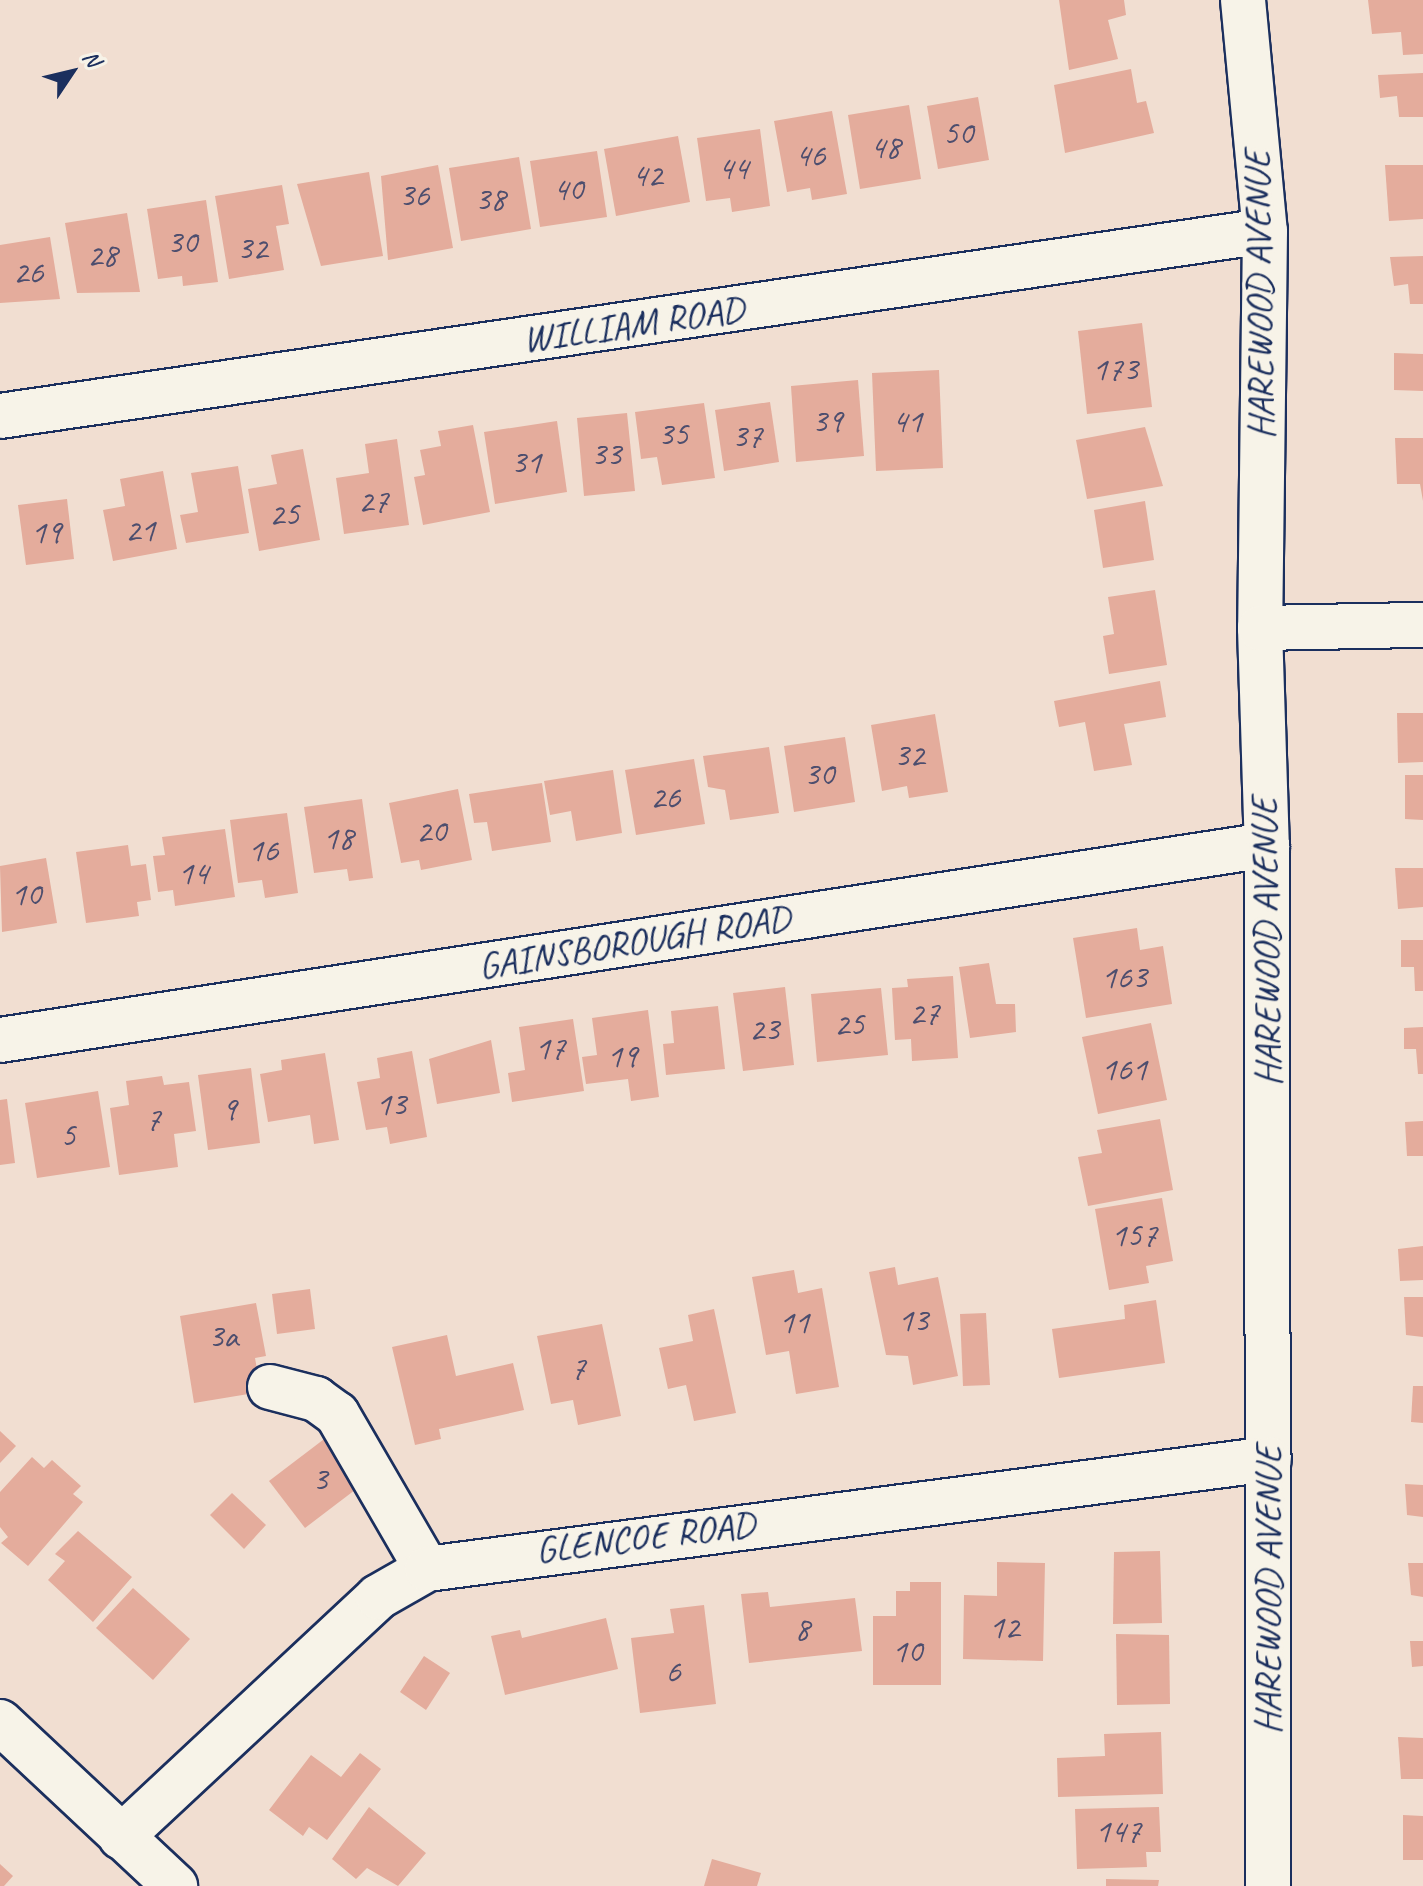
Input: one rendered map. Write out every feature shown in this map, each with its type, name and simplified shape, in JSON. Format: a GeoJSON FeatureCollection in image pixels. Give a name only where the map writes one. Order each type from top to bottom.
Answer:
{"type":"FeatureCollection","features":[{"type":"Feature","properties":{"kind":"street","name":"HAREWOOD AVENUE"},"geometry":{"type":"LineString","coordinates":[[1243,0],[1265,231],[1260,628],[1267,845],[1268,1886]]}},
{"type":"Feature","properties":{"kind":"street","name":"WILLIAM ROAD"},"geometry":{"type":"LineString","coordinates":[[0,416],[1265,231]]}},
{"type":"Feature","properties":{"kind":"street"},"geometry":{"type":"LineString","coordinates":[[1260,628],[1423,625]]}},
{"type":"Feature","properties":{"kind":"street","name":"GAINSBOROUGH ROAD"},"geometry":{"type":"LineString","coordinates":[[0,1040],[1267,845]]}},
{"type":"Feature","properties":{"kind":"street"},"geometry":{"type":"LineString","coordinates":[[270,1387],[316,1399],[337,1414],[427,1569]]}},
{"type":"Feature","properties":{"kind":"street","name":"GLENCOE ROAD"},"geometry":{"type":"LineString","coordinates":[[121,1837],[378,1597],[427,1569],[1269,1459]]}},
{"type":"Feature","properties":{"kind":"street"},"geometry":{"type":"LineString","coordinates":[[0,1722],[175,1886]]}},
{"type":"Feature","properties":{"kind":"building"},"geometry":{"type":"Polygon","coordinates":[[[1059,0],[1124,0],[1126,15],[1108,20],[1118,59],[1069,70],[1059,0]]]}},
{"type":"Feature","properties":{"kind":"building"},"geometry":{"type":"Polygon","coordinates":[[[1368,0],[1423,0],[1423,54],[1403,55],[1401,32],[1372,34],[1368,0]]]}},
{"type":"Feature","properties":{"kind":"building"},"geometry":{"type":"Polygon","coordinates":[[[1131,69],[1137,103],[1146,101],[1154,133],[1065,153],[1054,85],[1131,69]]]}},
{"type":"Feature","properties":{"kind":"building"},"geometry":{"type":"Polygon","coordinates":[[[1423,73],[1423,117],[1399,117],[1397,96],[1380,98],[1378,75],[1423,73]]]}},
{"type":"Feature","properties":{"kind":"building"},"geometry":{"type":"Polygon","coordinates":[[[978,97],[989,160],[938,169],[927,106],[978,97]]]}},
{"type":"Feature","properties":{"kind":"building"},"geometry":{"type":"Polygon","coordinates":[[[909,105],[921,179],[860,189],[848,115],[909,105]]]}},
{"type":"Feature","properties":{"kind":"building"},"geometry":{"type":"Polygon","coordinates":[[[832,111],[847,194],[812,200],[810,188],[787,192],[774,121],[832,111]]]}},
{"type":"Feature","properties":{"kind":"building"},"geometry":{"type":"Polygon","coordinates":[[[760,129],[770,206],[732,212],[730,198],[706,201],[697,138],[760,129]]]}},
{"type":"Feature","properties":{"kind":"building"},"geometry":{"type":"Polygon","coordinates":[[[678,136],[690,202],[616,216],[604,149],[678,136]]]}},
{"type":"Feature","properties":{"kind":"building"},"geometry":{"type":"Polygon","coordinates":[[[597,151],[607,217],[540,227],[530,161],[597,151]]]}},
{"type":"Feature","properties":{"kind":"building"},"geometry":{"type":"Polygon","coordinates":[[[519,157],[531,229],[461,241],[449,168],[519,157]]]}},
{"type":"Feature","properties":{"kind":"building"},"geometry":{"type":"Polygon","coordinates":[[[438,165],[453,248],[388,260],[381,176],[438,165]]]}},
{"type":"Feature","properties":{"kind":"building"},"geometry":{"type":"Polygon","coordinates":[[[1385,165],[1423,165],[1423,219],[1389,221],[1385,165]]]}},
{"type":"Feature","properties":{"kind":"building"},"geometry":{"type":"Polygon","coordinates":[[[369,172],[383,256],[321,266],[297,184],[369,172]]]}},
{"type":"Feature","properties":{"kind":"building"},"geometry":{"type":"Polygon","coordinates":[[[282,185],[289,224],[276,226],[284,270],[229,279],[215,196],[282,185]]]}},
{"type":"Feature","properties":{"kind":"building"},"geometry":{"type":"Polygon","coordinates":[[[206,200],[218,282],[183,286],[182,276],[158,279],[147,209],[206,200]]]}},
{"type":"Feature","properties":{"kind":"building"},"geometry":{"type":"Polygon","coordinates":[[[127,213],[140,292],[77,293],[65,223],[127,213]]]}},
{"type":"Feature","properties":{"kind":"building"},"geometry":{"type":"Polygon","coordinates":[[[50,237],[60,299],[0,303],[0,245],[50,237]]]}},
{"type":"Feature","properties":{"kind":"building"},"geometry":{"type":"Polygon","coordinates":[[[1423,256],[1423,304],[1410,304],[1408,284],[1394,286],[1390,257],[1423,256]]]}},
{"type":"Feature","properties":{"kind":"building"},"geometry":{"type":"Polygon","coordinates":[[[1142,323],[1152,407],[1087,414],[1078,331],[1142,323]]]}},
{"type":"Feature","properties":{"kind":"building"},"geometry":{"type":"Polygon","coordinates":[[[1394,353],[1423,354],[1423,391],[1394,390],[1394,353]]]}},
{"type":"Feature","properties":{"kind":"building"},"geometry":{"type":"Polygon","coordinates":[[[939,370],[943,468],[876,471],[872,373],[939,370]]]}},
{"type":"Feature","properties":{"kind":"building"},"geometry":{"type":"Polygon","coordinates":[[[858,380],[864,456],[796,462],[791,386],[858,380]]]}},
{"type":"Feature","properties":{"kind":"building"},"geometry":{"type":"Polygon","coordinates":[[[770,402],[779,462],[724,471],[715,410],[770,402]]]}},
{"type":"Feature","properties":{"kind":"building"},"geometry":{"type":"Polygon","coordinates":[[[704,403],[715,478],[662,485],[657,457],[641,459],[635,412],[704,403]]]}},
{"type":"Feature","properties":{"kind":"building"},"geometry":{"type":"Polygon","coordinates":[[[627,413],[635,491],[584,496],[577,418],[627,413]]]}},
{"type":"Feature","properties":{"kind":"building"},"geometry":{"type":"Polygon","coordinates":[[[557,421],[567,492],[495,504],[484,432],[557,421]]]}},
{"type":"Feature","properties":{"kind":"building"},"geometry":{"type":"Polygon","coordinates":[[[473,425],[490,512],[423,525],[414,477],[425,475],[420,450],[441,446],[438,431],[473,425]]]}},
{"type":"Feature","properties":{"kind":"building"},"geometry":{"type":"Polygon","coordinates":[[[1145,427],[1163,486],[1087,499],[1076,440],[1145,427]]]}},
{"type":"Feature","properties":{"kind":"building"},"geometry":{"type":"Polygon","coordinates":[[[1395,438],[1423,438],[1423,501],[1420,484],[1397,484],[1395,438]]]}},
{"type":"Feature","properties":{"kind":"building"},"geometry":{"type":"Polygon","coordinates":[[[397,439],[409,525],[344,534],[336,478],[369,473],[365,444],[397,439]]]}},
{"type":"Feature","properties":{"kind":"building"},"geometry":{"type":"Polygon","coordinates":[[[303,449],[320,540],[259,551],[248,489],[277,484],[271,455],[303,449]]]}},
{"type":"Feature","properties":{"kind":"building"},"geometry":{"type":"Polygon","coordinates":[[[238,466],[249,533],[186,543],[180,515],[198,512],[191,473],[238,466]]]}},
{"type":"Feature","properties":{"kind":"building"},"geometry":{"type":"Polygon","coordinates":[[[163,471],[177,549],[113,561],[103,510],[125,506],[120,479],[163,471]]]}},
{"type":"Feature","properties":{"kind":"building"},"geometry":{"type":"Polygon","coordinates":[[[67,499],[74,559],[26,565],[18,505],[67,499]]]}},
{"type":"Feature","properties":{"kind":"building"},"geometry":{"type":"Polygon","coordinates":[[[1145,501],[1154,560],[1103,568],[1094,510],[1145,501]]]}},
{"type":"Feature","properties":{"kind":"building"},"geometry":{"type":"Polygon","coordinates":[[[1155,590],[1167,665],[1109,674],[1103,636],[1114,634],[1108,597],[1155,590]]]}},
{"type":"Feature","properties":{"kind":"building"},"geometry":{"type":"Polygon","coordinates":[[[1160,681],[1166,717],[1124,724],[1132,765],[1094,771],[1085,722],[1059,727],[1054,701],[1160,681]]]}},
{"type":"Feature","properties":{"kind":"building"},"geometry":{"type":"Polygon","coordinates":[[[1397,713],[1423,713],[1423,762],[1398,763],[1397,713]]]}},
{"type":"Feature","properties":{"kind":"building"},"geometry":{"type":"Polygon","coordinates":[[[935,714],[948,792],[909,798],[907,786],[882,791],[871,725],[935,714]]]}},
{"type":"Feature","properties":{"kind":"building"},"geometry":{"type":"Polygon","coordinates":[[[845,737],[855,802],[794,812],[784,746],[845,737]]]}},
{"type":"Feature","properties":{"kind":"building"},"geometry":{"type":"Polygon","coordinates":[[[769,747],[779,813],[730,820],[725,790],[708,787],[703,756],[769,747]]]}},
{"type":"Feature","properties":{"kind":"building"},"geometry":{"type":"Polygon","coordinates":[[[694,759],[705,824],[636,835],[625,770],[694,759]]]}},
{"type":"Feature","properties":{"kind":"building"},"geometry":{"type":"Polygon","coordinates":[[[613,770],[622,833],[576,841],[571,811],[550,815],[544,781],[613,770]]]}},
{"type":"Feature","properties":{"kind":"building"},"geometry":{"type":"Polygon","coordinates":[[[1405,775],[1423,775],[1423,820],[1405,819],[1405,775]]]}},
{"type":"Feature","properties":{"kind":"building"},"geometry":{"type":"Polygon","coordinates":[[[542,783],[551,842],[492,851],[487,822],[474,823],[469,794],[542,783]]]}},
{"type":"Feature","properties":{"kind":"building"},"geometry":{"type":"Polygon","coordinates":[[[458,789],[472,860],[421,870],[419,860],[401,863],[389,803],[458,789]]]}},
{"type":"Feature","properties":{"kind":"building"},"geometry":{"type":"Polygon","coordinates":[[[362,799],[373,878],[349,881],[347,869],[314,873],[304,807],[362,799]]]}},
{"type":"Feature","properties":{"kind":"building"},"geometry":{"type":"Polygon","coordinates":[[[287,813],[298,893],[265,898],[262,880],[238,883],[230,820],[287,813]]]}},
{"type":"Feature","properties":{"kind":"building"},"geometry":{"type":"Polygon","coordinates":[[[225,829],[235,897],[175,906],[173,890],[158,892],[153,856],[165,855],[162,837],[225,829]]]}},
{"type":"Feature","properties":{"kind":"building"},"geometry":{"type":"Polygon","coordinates":[[[128,845],[131,866],[146,864],[151,900],[137,902],[139,916],[86,923],[76,852],[128,845]]]}},
{"type":"Feature","properties":{"kind":"building"},"geometry":{"type":"Polygon","coordinates":[[[46,858],[57,923],[2,932],[0,866],[46,858]]]}},
{"type":"Feature","properties":{"kind":"building"},"geometry":{"type":"Polygon","coordinates":[[[1395,868],[1423,868],[1423,907],[1398,909],[1395,868]]]}},
{"type":"Feature","properties":{"kind":"building"},"geometry":{"type":"Polygon","coordinates":[[[1137,928],[1140,950],[1163,946],[1172,1004],[1086,1018],[1073,938],[1137,928]]]}},
{"type":"Feature","properties":{"kind":"building"},"geometry":{"type":"Polygon","coordinates":[[[1401,940],[1423,940],[1423,991],[1415,991],[1414,967],[1401,967],[1401,940]]]}},
{"type":"Feature","properties":{"kind":"building"},"geometry":{"type":"Polygon","coordinates":[[[989,963],[996,1004],[1015,1004],[1016,1032],[970,1038],[959,967],[989,963]]]}},
{"type":"Feature","properties":{"kind":"building"},"geometry":{"type":"Polygon","coordinates":[[[953,976],[958,1058],[912,1061],[911,1039],[895,1040],[892,988],[908,987],[907,979],[953,976]]]}},
{"type":"Feature","properties":{"kind":"building"},"geometry":{"type":"Polygon","coordinates":[[[785,987],[794,1065],[743,1071],[733,993],[785,987]]]}},
{"type":"Feature","properties":{"kind":"building"},"geometry":{"type":"Polygon","coordinates":[[[881,988],[888,1055],[817,1062],[811,994],[881,988]]]}},
{"type":"Feature","properties":{"kind":"building"},"geometry":{"type":"Polygon","coordinates":[[[718,1006],[725,1069],[666,1075],[663,1044],[674,1043],[671,1011],[718,1006]]]}},
{"type":"Feature","properties":{"kind":"building"},"geometry":{"type":"Polygon","coordinates":[[[648,1010],[659,1097],[631,1101],[628,1079],[586,1084],[582,1057],[597,1055],[592,1018],[648,1010]]]}},
{"type":"Feature","properties":{"kind":"building"},"geometry":{"type":"Polygon","coordinates":[[[573,1019],[584,1091],[512,1102],[508,1073],[525,1070],[519,1027],[573,1019]]]}},
{"type":"Feature","properties":{"kind":"building"},"geometry":{"type":"Polygon","coordinates":[[[1151,1023],[1167,1100],[1098,1114],[1082,1037],[1151,1023]]]}},
{"type":"Feature","properties":{"kind":"building"},"geometry":{"type":"Polygon","coordinates":[[[1423,1027],[1423,1074],[1418,1074],[1416,1049],[1404,1049],[1404,1028],[1423,1027]]]}},
{"type":"Feature","properties":{"kind":"building"},"geometry":{"type":"Polygon","coordinates":[[[491,1040],[500,1093],[437,1104],[429,1059],[491,1040]]]}},
{"type":"Feature","properties":{"kind":"building"},"geometry":{"type":"Polygon","coordinates":[[[412,1051],[427,1137],[390,1144],[387,1127],[366,1130],[357,1082],[380,1078],[377,1058],[412,1051]]]}},
{"type":"Feature","properties":{"kind":"building"},"geometry":{"type":"Polygon","coordinates":[[[325,1053],[339,1140],[314,1144],[310,1115],[268,1122],[260,1074],[282,1070],[281,1060],[325,1053]]]}},
{"type":"Feature","properties":{"kind":"building"},"geometry":{"type":"Polygon","coordinates":[[[251,1068],[260,1143],[208,1150],[198,1075],[251,1068]]]}},
{"type":"Feature","properties":{"kind":"building"},"geometry":{"type":"Polygon","coordinates":[[[162,1076],[164,1085],[189,1082],[196,1131],[174,1134],[178,1167],[119,1175],[110,1108],[129,1105],[126,1081],[162,1076]]]}},
{"type":"Feature","properties":{"kind":"building"},"geometry":{"type":"Polygon","coordinates":[[[98,1091],[110,1167],[37,1178],[25,1103],[98,1091]]]}},
{"type":"Feature","properties":{"kind":"building"},"geometry":{"type":"Polygon","coordinates":[[[7,1099],[15,1163],[0,1165],[0,1100],[7,1099]]]}},
{"type":"Feature","properties":{"kind":"building"},"geometry":{"type":"Polygon","coordinates":[[[1160,1119],[1173,1190],[1088,1206],[1078,1157],[1102,1153],[1097,1130],[1160,1119]]]}},
{"type":"Feature","properties":{"kind":"building"},"geometry":{"type":"Polygon","coordinates":[[[1423,1121],[1423,1156],[1407,1156],[1405,1122],[1423,1121]]]}},
{"type":"Feature","properties":{"kind":"building"},"geometry":{"type":"Polygon","coordinates":[[[1162,1198],[1173,1261],[1146,1266],[1149,1283],[1109,1290],[1095,1209],[1162,1198]]]}},
{"type":"Feature","properties":{"kind":"building"},"geometry":{"type":"Polygon","coordinates":[[[1423,1246],[1423,1280],[1400,1281],[1398,1249],[1423,1246]]]}},
{"type":"Feature","properties":{"kind":"building"},"geometry":{"type":"Polygon","coordinates":[[[895,1267],[898,1285],[938,1277],[958,1376],[913,1385],[908,1356],[886,1355],[869,1272],[895,1267]]]}},
{"type":"Feature","properties":{"kind":"building"},"geometry":{"type":"Polygon","coordinates":[[[794,1270],[798,1293],[822,1288],[839,1387],[796,1394],[789,1351],[766,1355],[752,1277],[794,1270]]]}},
{"type":"Feature","properties":{"kind":"building"},"geometry":{"type":"Polygon","coordinates":[[[310,1289],[315,1329],[277,1334],[272,1294],[310,1289]]]}},
{"type":"Feature","properties":{"kind":"building"},"geometry":{"type":"Polygon","coordinates":[[[1404,1297],[1423,1297],[1423,1337],[1406,1335],[1404,1297]]]}},
{"type":"Feature","properties":{"kind":"building"},"geometry":{"type":"Polygon","coordinates":[[[1156,1300],[1165,1363],[1059,1378],[1052,1329],[1125,1319],[1124,1305],[1156,1300]]]}},
{"type":"Feature","properties":{"kind":"building"},"geometry":{"type":"Polygon","coordinates":[[[256,1303],[266,1356],[255,1358],[261,1392],[194,1403],[180,1316],[256,1303]]]}},
{"type":"Feature","properties":{"kind":"building"},"geometry":{"type":"Polygon","coordinates":[[[714,1309],[736,1413],[694,1421],[686,1385],[668,1389],[659,1348],[693,1341],[688,1315],[714,1309]]]}},
{"type":"Feature","properties":{"kind":"building"},"geometry":{"type":"Polygon","coordinates":[[[986,1313],[990,1385],[963,1386],[960,1314],[986,1313]]]}},
{"type":"Feature","properties":{"kind":"building"},"geometry":{"type":"Polygon","coordinates":[[[602,1324],[621,1416],[578,1425],[573,1400],[551,1404],[537,1336],[602,1324]]]}},
{"type":"Feature","properties":{"kind":"building"},"geometry":{"type":"Polygon","coordinates":[[[447,1335],[456,1376],[513,1363],[524,1410],[439,1429],[441,1439],[415,1445],[392,1347],[447,1335]]]}},
{"type":"Feature","properties":{"kind":"building"},"geometry":{"type":"Polygon","coordinates":[[[1413,1386],[1423,1386],[1423,1423],[1411,1422],[1413,1386]]]}},
{"type":"Feature","properties":{"kind":"building"},"geometry":{"type":"Polygon","coordinates":[[[336,1430],[372,1477],[305,1528],[269,1481],[336,1430]]]}},
{"type":"Feature","properties":{"kind":"building"},"geometry":{"type":"Polygon","coordinates":[[[0,1431],[16,1446],[0,1463],[0,1431]]]}},
{"type":"Feature","properties":{"kind":"building"},"geometry":{"type":"Polygon","coordinates":[[[32,1457],[44,1468],[52,1460],[81,1486],[73,1494],[83,1502],[28,1566],[1,1543],[8,1537],[0,1527],[0,1492],[32,1457]]]}},
{"type":"Feature","properties":{"kind":"building"},"geometry":{"type":"Polygon","coordinates":[[[1405,1484],[1423,1485],[1423,1517],[1407,1515],[1405,1484]]]}},
{"type":"Feature","properties":{"kind":"building"},"geometry":{"type":"Polygon","coordinates":[[[232,1493],[266,1525],[244,1549],[210,1515],[232,1493]]]}},
{"type":"Feature","properties":{"kind":"building"},"geometry":{"type":"Polygon","coordinates":[[[78,1531],[132,1577],[93,1622],[48,1580],[65,1561],[55,1554],[78,1531]]]}},
{"type":"Feature","properties":{"kind":"building"},"geometry":{"type":"Polygon","coordinates":[[[1160,1551],[1162,1623],[1113,1624],[1114,1552],[1160,1551]]]}},
{"type":"Feature","properties":{"kind":"building"},"geometry":{"type":"Polygon","coordinates":[[[997,1562],[1045,1563],[1043,1661],[963,1659],[964,1595],[997,1596],[997,1562]]]}},
{"type":"Feature","properties":{"kind":"building"},"geometry":{"type":"Polygon","coordinates":[[[1408,1563],[1423,1563],[1423,1597],[1411,1595],[1408,1563]]]}},
{"type":"Feature","properties":{"kind":"building"},"geometry":{"type":"Polygon","coordinates":[[[910,1582],[941,1582],[941,1685],[873,1685],[873,1616],[896,1616],[896,1591],[910,1591],[910,1582]]]}},
{"type":"Feature","properties":{"kind":"building"},"geometry":{"type":"Polygon","coordinates":[[[133,1588],[190,1639],[153,1680],[96,1628],[133,1588]]]}},
{"type":"Feature","properties":{"kind":"building"},"geometry":{"type":"Polygon","coordinates":[[[768,1592],[770,1607],[855,1598],[862,1651],[749,1663],[741,1594],[768,1592]]]}},
{"type":"Feature","properties":{"kind":"building"},"geometry":{"type":"Polygon","coordinates":[[[704,1605],[716,1704],[640,1713],[631,1638],[674,1633],[670,1609],[704,1605]]]}},
{"type":"Feature","properties":{"kind":"building"},"geometry":{"type":"Polygon","coordinates":[[[606,1618],[618,1669],[505,1695],[491,1636],[520,1630],[522,1638],[606,1618]]]}},
{"type":"Feature","properties":{"kind":"building"},"geometry":{"type":"Polygon","coordinates":[[[1116,1634],[1169,1635],[1170,1704],[1117,1705],[1116,1634]]]}},
{"type":"Feature","properties":{"kind":"building"},"geometry":{"type":"Polygon","coordinates":[[[1410,1641],[1423,1641],[1423,1666],[1412,1667],[1410,1641]]]}},
{"type":"Feature","properties":{"kind":"building"},"geometry":{"type":"Polygon","coordinates":[[[424,1656],[450,1673],[426,1710],[400,1692],[424,1656]]]}},
{"type":"Feature","properties":{"kind":"building"},"geometry":{"type":"Polygon","coordinates":[[[1161,1732],[1163,1794],[1058,1797],[1057,1758],[1105,1756],[1104,1734],[1161,1732]]]}},
{"type":"Feature","properties":{"kind":"building"},"geometry":{"type":"Polygon","coordinates":[[[1398,1737],[1423,1738],[1423,1779],[1401,1779],[1398,1737]]]}},
{"type":"Feature","properties":{"kind":"building"},"geometry":{"type":"Polygon","coordinates":[[[360,1753],[381,1769],[327,1840],[309,1827],[303,1836],[269,1810],[311,1755],[341,1777],[360,1753]]]}},
{"type":"Feature","properties":{"kind":"building"},"geometry":{"type":"Polygon","coordinates":[[[369,1807],[426,1853],[398,1886],[367,1868],[356,1879],[332,1859],[369,1807]]]}},
{"type":"Feature","properties":{"kind":"building"},"geometry":{"type":"Polygon","coordinates":[[[1159,1807],[1161,1852],[1146,1852],[1147,1867],[1077,1869],[1075,1809],[1159,1807]]]}},
{"type":"Feature","properties":{"kind":"building"},"geometry":{"type":"Polygon","coordinates":[[[1403,1815],[1423,1816],[1423,1860],[1403,1860],[1403,1815]]]}},
{"type":"Feature","properties":{"kind":"building"},"geometry":{"type":"Polygon","coordinates":[[[712,1859],[761,1873],[757,1886],[704,1886],[712,1859]]]}},
{"type":"Feature","properties":{"kind":"building"},"geometry":{"type":"Polygon","coordinates":[[[0,1864],[13,1876],[4,1886],[0,1886],[0,1864]]]}},
{"type":"Feature","properties":{"kind":"building"},"geometry":{"type":"Polygon","coordinates":[[[1106,1879],[1159,1880],[1158,1886],[1106,1886],[1106,1879]]]}}]}
